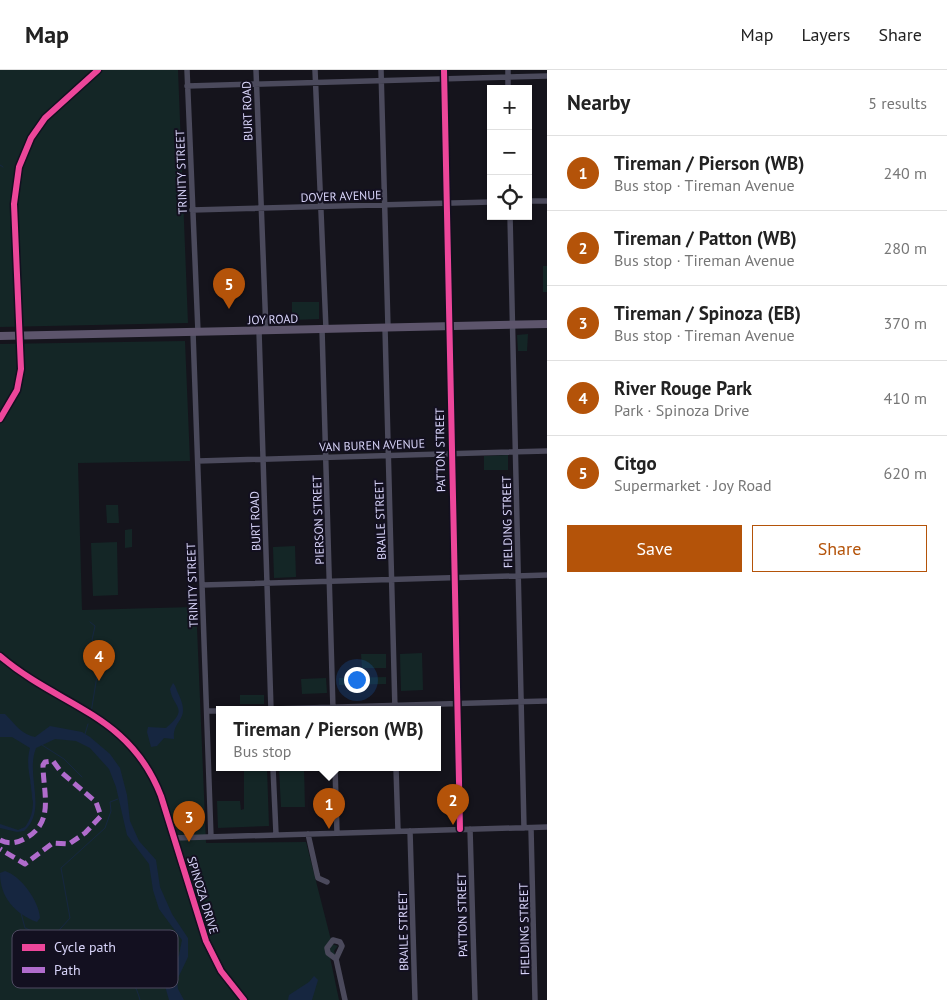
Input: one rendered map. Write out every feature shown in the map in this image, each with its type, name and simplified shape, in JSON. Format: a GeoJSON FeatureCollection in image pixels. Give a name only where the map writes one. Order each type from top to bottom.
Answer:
{"type":"FeatureCollection","features":[{"type":"Feature","properties":{"kind":"main road","name":"JOY ROAD"},"geometry":{"type":"LineString","coordinates":[[0,336],[547,324]]}},
{"type":"Feature","properties":{"kind":"street"},"geometry":{"type":"LineString","coordinates":[[0,419],[20,379],[14,204],[19,167],[26,148],[45,118],[98,70]]}},
{"type":"Feature","properties":{"kind":"street","name":"TRINITY STREET"},"geometry":{"type":"LineString","coordinates":[[187,70],[211,837]]}},
{"type":"Feature","properties":{"kind":"street","name":"BURT ROAD"},"geometry":{"type":"LineString","coordinates":[[256,70],[261,208],[263,459],[271,706]]}},
{"type":"Feature","properties":{"kind":"street","name":"PIERSON STREET"},"geometry":{"type":"LineString","coordinates":[[315,70],[324,329],[333,706]]}},
{"type":"Feature","properties":{"kind":"street","name":"BRAILE STREET"},"geometry":{"type":"LineString","coordinates":[[381,70],[395,706]]}},
{"type":"Feature","properties":{"kind":"street","name":"PATTON STREET"},"geometry":{"type":"LineString","coordinates":[[444,70],[460,830]]}},
{"type":"Feature","properties":{"kind":"street"},"geometry":{"type":"LineString","coordinates":[[508,70],[508,85]]}},
{"type":"Feature","properties":{"kind":"street"},"geometry":{"type":"LineString","coordinates":[[187,86],[547,76]]}},
{"type":"Feature","properties":{"kind":"street"},"geometry":{"type":"LineString","coordinates":[[532,201],[547,201]]}},
{"type":"Feature","properties":{"kind":"street","name":"DOVER AVENUE"},"geometry":{"type":"LineString","coordinates":[[192,210],[487,202]]}},
{"type":"Feature","properties":{"kind":"street","name":"FIELDING STREET"},"geometry":{"type":"LineString","coordinates":[[510,220],[524,828]]}},
{"type":"Feature","properties":{"kind":"street","name":"VAN BUREN AVENUE"},"geometry":{"type":"LineString","coordinates":[[198,461],[547,451]]}},
{"type":"Feature","properties":{"kind":"street"},"geometry":{"type":"LineString","coordinates":[[202,585],[547,575]]}},
{"type":"Feature","properties":{"kind":"street","name":"SPINOZA DRIVE"},"geometry":{"type":"LineString","coordinates":[[0,656],[27,676],[116,730],[127,740],[153,775],[206,941],[221,971],[244,1000]]}},
{"type":"Feature","properties":{"kind":"street"},"geometry":{"type":"LineString","coordinates":[[426,706],[547,701]]}},
{"type":"Feature","properties":{"kind":"street"},"geometry":{"type":"LineString","coordinates":[[206,711],[216,711]]}},
{"type":"Feature","properties":{"kind":"street"},"geometry":{"type":"LineString","coordinates":[[273,771],[276,834]]}},
{"type":"Feature","properties":{"kind":"street"},"geometry":{"type":"LineString","coordinates":[[335,771],[337,833]]}},
{"type":"Feature","properties":{"kind":"street"},"geometry":{"type":"LineString","coordinates":[[396,771],[398,831]]}},
{"type":"Feature","properties":{"kind":"street"},"geometry":{"type":"LineString","coordinates":[[174,838],[547,827]]}},
{"type":"Feature","properties":{"kind":"street","name":"FIELDING STREET"},"geometry":{"type":"LineString","coordinates":[[531,828],[536,1000]]}},
{"type":"Feature","properties":{"kind":"street","name":"PATTON STREET"},"geometry":{"type":"LineString","coordinates":[[470,829],[475,1000]]}},
{"type":"Feature","properties":{"kind":"street","name":"BRAILE STREET"},"geometry":{"type":"LineString","coordinates":[[410,831],[414,1000]]}},
{"type":"Feature","properties":{"kind":"street"},"geometry":{"type":"LineString","coordinates":[[308,834],[318,878],[327,882]]}},
{"type":"Feature","properties":{"kind":"street"},"geometry":{"type":"LineString","coordinates":[[336,959],[345,1000]]}},
{"type":"Feature","properties":{"kind":"shaded area"},"geometry":{"type":"Polygon","coordinates":[[[0,70],[178,70],[188,323],[0,327],[0,70]]]}},
{"type":"Feature","properties":{"kind":"shaded area"},"geometry":{"type":"Polygon","coordinates":[[[543,266],[547,266],[547,292],[543,292],[543,266]]]}},
{"type":"Feature","properties":{"kind":"shaded area"},"geometry":{"type":"Polygon","coordinates":[[[292,302],[319,302],[319,319],[292,320],[292,302]]]}},
{"type":"Feature","properties":{"kind":"shaded area"},"geometry":{"type":"Polygon","coordinates":[[[528,334],[527,351],[518,351],[517,335],[528,334]]]}},
{"type":"Feature","properties":{"kind":"shaded area"},"geometry":{"type":"Polygon","coordinates":[[[185,341],[190,461],[78,463],[82,610],[195,607],[196,604],[206,843],[306,842],[332,944],[338,946],[334,951],[336,956],[330,957],[339,1000],[0,1000],[0,344],[185,341]]]}},
{"type":"Feature","properties":{"kind":"shaded area"},"geometry":{"type":"Polygon","coordinates":[[[380,442],[380,450],[357,451],[357,443],[380,442]]]}},
{"type":"Feature","properties":{"kind":"shaded area"},"geometry":{"type":"Polygon","coordinates":[[[508,455],[508,470],[484,470],[484,456],[508,455]]]}},
{"type":"Feature","properties":{"kind":"shaded area"},"geometry":{"type":"Polygon","coordinates":[[[106,505],[118,505],[119,523],[107,523],[106,505]]]}},
{"type":"Feature","properties":{"kind":"shaded area"},"geometry":{"type":"Polygon","coordinates":[[[132,529],[132,547],[125,548],[125,530],[132,529]]]}},
{"type":"Feature","properties":{"kind":"shaded area"},"geometry":{"type":"Polygon","coordinates":[[[117,542],[118,595],[93,596],[91,543],[117,542]]]}},
{"type":"Feature","properties":{"kind":"shaded area"},"geometry":{"type":"Polygon","coordinates":[[[295,546],[296,577],[274,578],[273,547],[295,546]]]}},
{"type":"Feature","properties":{"kind":"shaded area"},"geometry":{"type":"Polygon","coordinates":[[[422,653],[423,690],[401,691],[400,654],[422,653]]]}},
{"type":"Feature","properties":{"kind":"shaded area"},"geometry":{"type":"Polygon","coordinates":[[[361,654],[386,654],[386,668],[362,668],[361,654]]]}},
{"type":"Feature","properties":{"kind":"shaded area"},"geometry":{"type":"Polygon","coordinates":[[[386,677],[386,684],[339,685],[339,678],[386,677]]]}},
{"type":"Feature","properties":{"kind":"shaded area"},"geometry":{"type":"Polygon","coordinates":[[[326,678],[327,693],[302,694],[301,679],[326,678]]]}},
{"type":"Feature","properties":{"kind":"shaded area"},"geometry":{"type":"Polygon","coordinates":[[[240,695],[264,695],[264,704],[240,704],[240,695]]]}},
{"type":"Feature","properties":{"kind":"shaded area"},"geometry":{"type":"Polygon","coordinates":[[[244,771],[267,771],[269,826],[218,828],[217,801],[240,801],[241,810],[244,809],[244,771]]]}},
{"type":"Feature","properties":{"kind":"shaded area"},"geometry":{"type":"Polygon","coordinates":[[[279,771],[304,771],[305,807],[281,807],[279,771]]]}},
{"type":"Feature","properties":{"kind":"water"},"geometry":{"type":"Polygon","coordinates":[[[173,683],[182,702],[183,709],[174,732],[174,739],[164,738],[157,746],[151,747],[147,732],[148,727],[166,728],[179,712],[170,689],[173,683]]]}},
{"type":"Feature","properties":{"kind":"water"},"geometry":{"type":"Polygon","coordinates":[[[0,714],[5,714],[15,725],[30,736],[35,737],[50,726],[82,732],[110,754],[120,768],[127,795],[130,821],[139,841],[156,860],[160,887],[172,914],[188,938],[188,957],[178,978],[178,957],[182,940],[178,935],[178,930],[175,930],[159,909],[153,890],[149,864],[127,835],[116,787],[109,769],[90,748],[76,741],[55,739],[36,748],[33,759],[35,803],[31,823],[24,831],[17,832],[0,828],[0,824],[18,830],[25,827],[33,808],[33,798],[28,758],[30,748],[12,737],[0,737],[0,714]]]}},
{"type":"Feature","properties":{"kind":"water"},"geometry":{"type":"Polygon","coordinates":[[[5,871],[17,878],[33,897],[39,911],[40,918],[37,922],[29,919],[10,904],[1,882],[0,873],[5,871]]]}},
{"type":"Feature","properties":{"kind":"water"},"geometry":{"type":"Polygon","coordinates":[[[314,976],[318,980],[312,1000],[288,1000],[289,995],[309,982],[314,976]]]}},
{"type":"Feature","properties":{"kind":"water"},"geometry":{"type":"Polygon","coordinates":[[[166,988],[178,988],[184,1000],[169,1000],[166,988]]]}},
{"type":"Feature","properties":{"kind":"waterway"},"geometry":{"type":"LineString","coordinates":[[90,622],[95,626],[92,640],[101,651],[91,713]]}},
{"type":"Feature","properties":{"kind":"waterway"},"geometry":{"type":"LineString","coordinates":[[85,734],[88,724]]}},
{"type":"Feature","properties":{"kind":"waterway"},"geometry":{"type":"LineString","coordinates":[[42,745],[64,759],[82,777]]}},
{"type":"Feature","properties":{"kind":"waterway"},"geometry":{"type":"LineString","coordinates":[[31,782],[33,800]]}},
{"type":"Feature","properties":{"kind":"waterway"},"geometry":{"type":"LineString","coordinates":[[59,930],[70,918],[61,868],[105,828],[111,811],[110,802],[118,799]]}},
{"type":"Feature","properties":{"kind":"waterway"},"geometry":{"type":"LineString","coordinates":[[21,913],[25,928],[30,930]]}},
{"type":"Feature","properties":{"kind":"waterway"},"geometry":{"type":"LineString","coordinates":[[135,988],[140,1000]]}},
{"type":"Feature","properties":{"kind":"marked path"},"geometry":{"type":"LineString","coordinates":[[0,840],[10,843],[19,841],[26,838],[41,824],[45,806],[43,765],[45,762],[53,761],[61,772],[96,802],[101,816],[85,833],[69,844],[53,843],[25,864],[0,849]]}},
{"type":"Feature","properties":{"kind":"cycle path"},"geometry":{"type":"LineString","coordinates":[[0,419],[17,390],[21,369],[14,204],[19,167],[31,138],[45,118],[98,70]]}},
{"type":"Feature","properties":{"kind":"cycle path"},"geometry":{"type":"LineString","coordinates":[[444,70],[460,829]]}},
{"type":"Feature","properties":{"kind":"cycle path"},"geometry":{"type":"LineString","coordinates":[[0,656],[23,674],[91,714],[112,729],[131,746],[147,768],[161,796],[206,941],[221,971],[244,1000]]}},
{"type":"Feature","properties":{"kind":"place","name":"Citgo"},"geometry":{"type":"Point","coordinates":[229,309]}},
{"type":"Feature","properties":{"kind":"place","name":"River Rouge Park"},"geometry":{"type":"Point","coordinates":[99,681]}},
{"type":"Feature","properties":{"kind":"place","name":"Tireman / Patton (WB)"},"geometry":{"type":"Point","coordinates":[453,825]}},
{"type":"Feature","properties":{"kind":"place","name":"Tireman / Pierson (WB)"},"geometry":{"type":"Point","coordinates":[329,829]}},
{"type":"Feature","properties":{"kind":"place","name":"Tireman / Spinoza (EB)"},"geometry":{"type":"Point","coordinates":[189,842]}}]}
